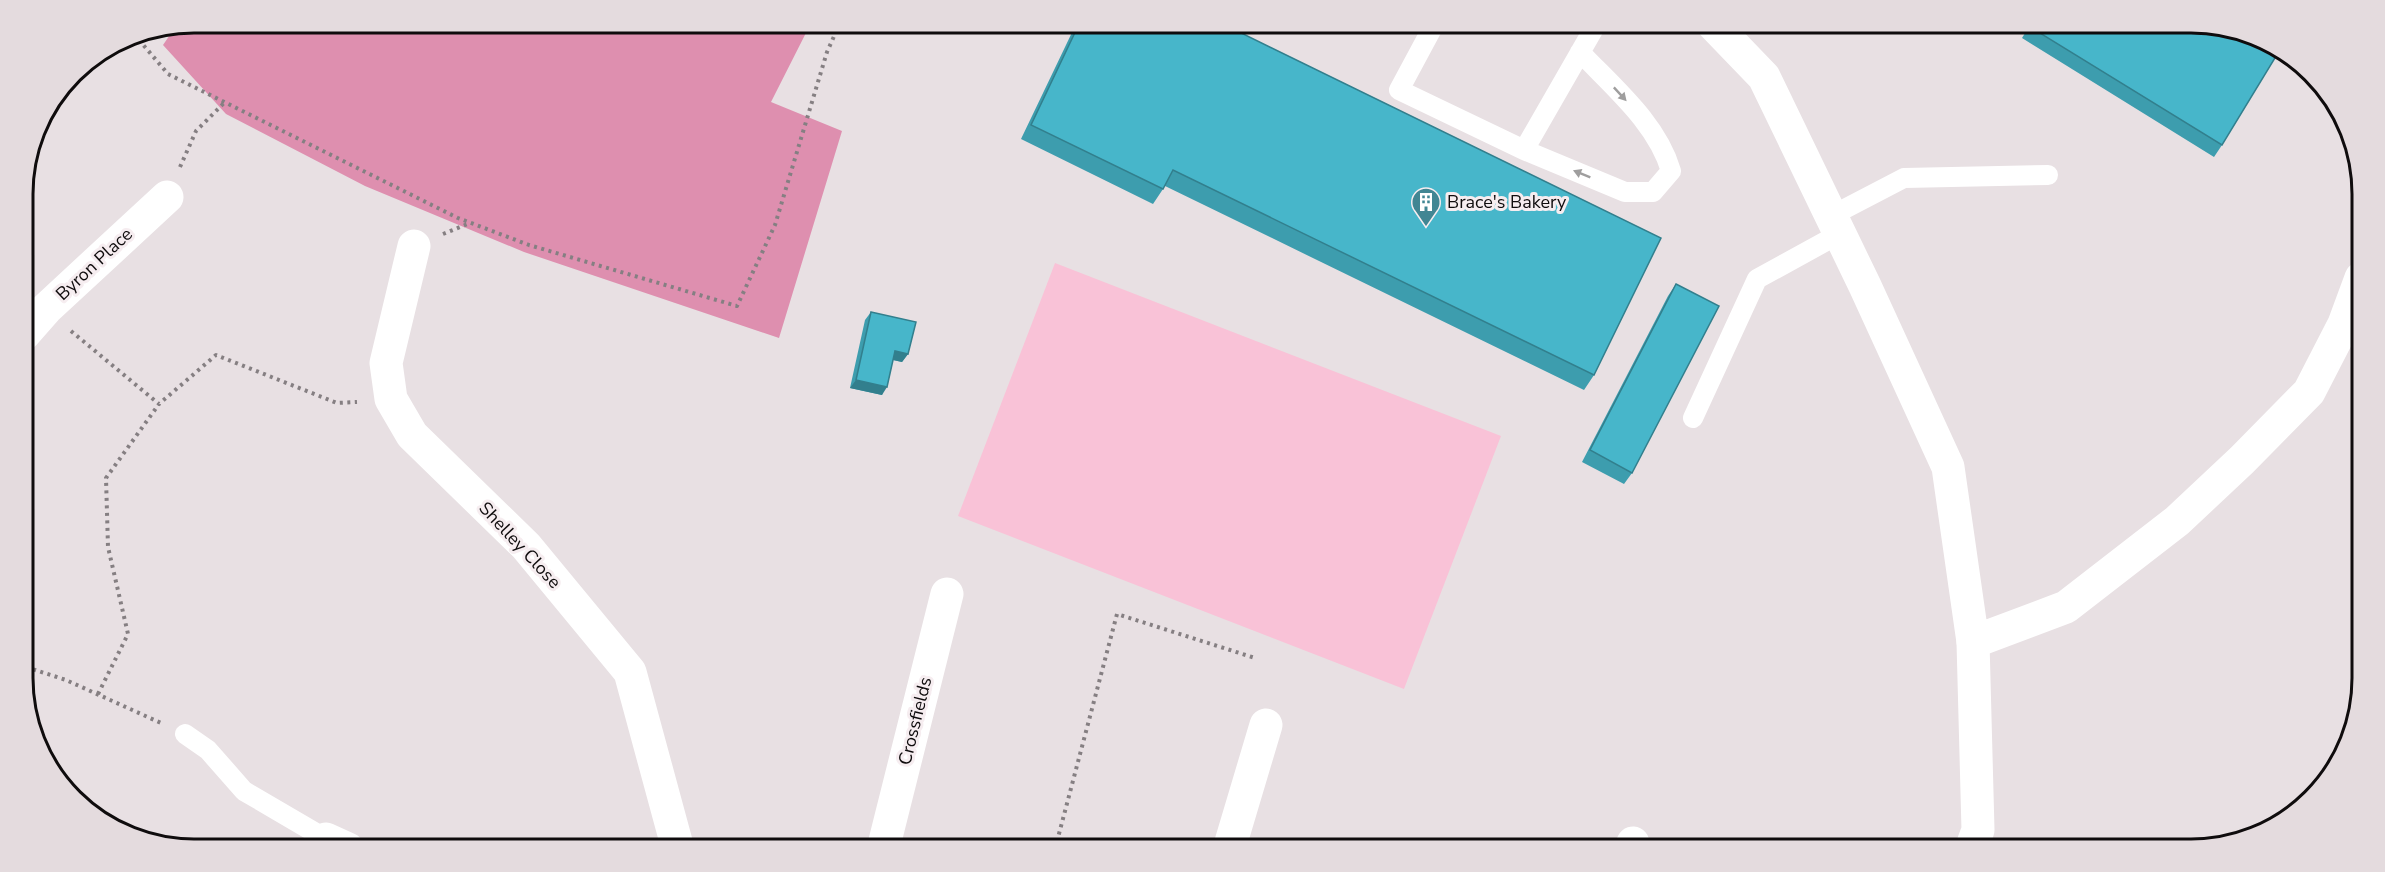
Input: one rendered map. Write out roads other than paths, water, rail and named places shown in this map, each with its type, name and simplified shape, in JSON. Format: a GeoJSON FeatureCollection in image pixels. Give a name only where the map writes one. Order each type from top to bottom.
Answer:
{"type":"FeatureCollection","features":[{"type":"Feature","properties":{"kind":"street"},"geometry":{"type":"LineString","coordinates":[[1722,33],[1764,77],[1948,467],[1973,642],[1978,830],[1975,839]]}},
{"type":"Feature","properties":{"kind":"street","name":"Byron Place"},"geometry":{"type":"LineString","coordinates":[[33,324],[167,197]]}},
{"type":"Feature","properties":{"kind":"street","name":"Shelley Close"},"geometry":{"type":"LineString","coordinates":[[414,246],[387,363],[391,399],[412,435],[526,546],[630,672],[675,839]]}},
{"type":"Feature","properties":{"kind":"street"},"geometry":{"type":"LineString","coordinates":[[1973,642],[2066,606],[2177,521],[2234,468],[2309,392],[2344,324],[2352,302]]}},
{"type":"Feature","properties":{"kind":"street","name":"Crossfields"},"geometry":{"type":"LineString","coordinates":[[885,839],[946,594]]}},
{"type":"Feature","properties":{"kind":"street"},"geometry":{"type":"LineString","coordinates":[[1232,839],[1266,725]]}},
{"type":"Feature","properties":{"kind":"lane"},"geometry":{"type":"LineString","coordinates":[[1429,33],[1400,90],[1524,150],[1625,192],[1653,192],[1671,171],[1665,150],[1635,110],[1580,52]]}},
{"type":"Feature","properties":{"kind":"lane"},"geometry":{"type":"LineString","coordinates":[[1524,150],[1591,33]]}},
{"type":"Feature","properties":{"kind":"lane"},"geometry":{"type":"LineString","coordinates":[[1693,418],[1757,279],[1835,225],[1904,178],[2048,175]]}},
{"type":"Feature","properties":{"kind":"lane"},"geometry":{"type":"LineString","coordinates":[[185,734],[208,750],[244,791],[328,839]]}},
{"type":"Feature","properties":{"kind":"place","name":"Brace's Bakery"},"geometry":{"type":"Point","coordinates":[1426,228]}}]}
